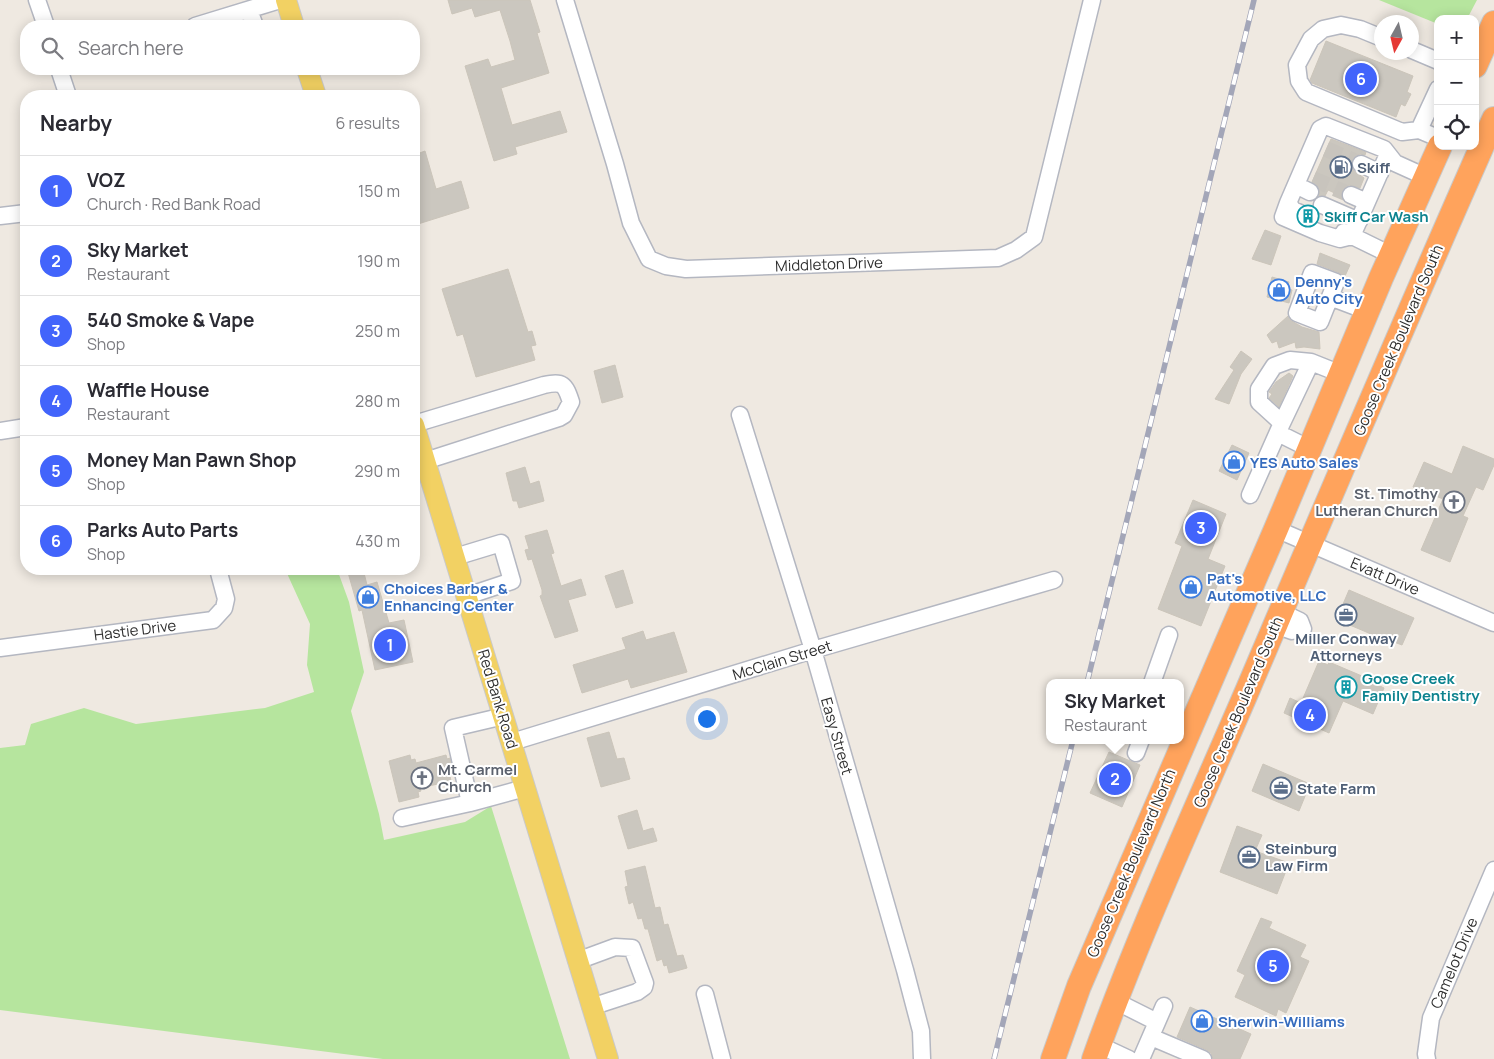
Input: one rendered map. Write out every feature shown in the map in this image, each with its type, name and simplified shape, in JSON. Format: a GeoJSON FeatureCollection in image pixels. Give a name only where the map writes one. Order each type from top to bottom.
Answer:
{"type":"FeatureCollection","features":[{"type":"Feature","properties":{"kind":"highway"},"geometry":{"type":"LineString","coordinates":[[1478,60],[1494,23]]}},
{"type":"Feature","properties":{"kind":"highway","name":"Goose Creek Boulevard South"},"geometry":{"type":"LineString","coordinates":[[1096,1052],[1114,1001],[1415,298],[1494,119]]}},
{"type":"Feature","properties":{"kind":"highway","name":"Goose Creek Boulevard North"},"geometry":{"type":"LineString","coordinates":[[1184,731],[1276,529],[1367,311],[1438,150]]}},
{"type":"Feature","properties":{"kind":"highway","name":"Goose Creek Boulevard North"},"geometry":{"type":"LineString","coordinates":[[1053,1059],[1079,986],[1179,744]]}},
{"type":"Feature","properties":{"kind":"main road"},"geometry":{"type":"LineString","coordinates":[[287,1],[292,20]]}},
{"type":"Feature","properties":{"kind":"main road"},"geometry":{"type":"LineString","coordinates":[[309,75],[314,90]]}},
{"type":"Feature","properties":{"kind":"main road","name":"Red Bank Road"},"geometry":{"type":"LineString","coordinates":[[420,444],[608,1059]]}},
{"type":"Feature","properties":{"kind":"street"},"geometry":{"type":"LineString","coordinates":[[37,0],[44,20]]}},
{"type":"Feature","properties":{"kind":"street","name":"Middleton Drive"},"geometry":{"type":"LineString","coordinates":[[565,0],[631,223],[649,259],[666,266],[686,269],[998,258],[1016,250],[1034,237],[1092,0]]}},
{"type":"Feature","properties":{"kind":"street"},"geometry":{"type":"LineString","coordinates":[[215,20],[287,1]]}},
{"type":"Feature","properties":{"kind":"street"},"geometry":{"type":"LineString","coordinates":[[249,10],[253,20]]}},
{"type":"Feature","properties":{"kind":"street"},"geometry":{"type":"LineString","coordinates":[[1374,35],[1340,24],[1323,30],[1311,39],[1297,65],[1299,81],[1306,92],[1402,132],[1419,130],[1434,136]]}},
{"type":"Feature","properties":{"kind":"street"},"geometry":{"type":"LineString","coordinates":[[1419,53],[1436,60]]}},
{"type":"Feature","properties":{"kind":"street"},"geometry":{"type":"LineString","coordinates":[[61,75],[66,90]]}},
{"type":"Feature","properties":{"kind":"street"},"geometry":{"type":"LineString","coordinates":[[1419,130],[1434,98]]}},
{"type":"Feature","properties":{"kind":"street"},"geometry":{"type":"LineString","coordinates":[[1352,236],[1340,239],[1320,233],[1283,217],[1306,198],[1320,146],[1320,129],[1326,126],[1384,149],[1396,163],[1426,177]]}},
{"type":"Feature","properties":{"kind":"street"},"geometry":{"type":"LineString","coordinates":[[1352,236],[1388,154]]}},
{"type":"Feature","properties":{"kind":"street"},"geometry":{"type":"LineString","coordinates":[[1360,164],[1380,173]]}},
{"type":"Feature","properties":{"kind":"street"},"geometry":{"type":"LineString","coordinates":[[1351,195],[1367,202]]}},
{"type":"Feature","properties":{"kind":"street"},"geometry":{"type":"LineString","coordinates":[[1306,198],[1334,202],[1337,212],[1359,221]]}},
{"type":"Feature","properties":{"kind":"street"},"geometry":{"type":"LineString","coordinates":[[1306,198],[1352,236],[1392,255]]}},
{"type":"Feature","properties":{"kind":"street"},"geometry":{"type":"LineString","coordinates":[[0,216],[20,214]]}},
{"type":"Feature","properties":{"kind":"street"},"geometry":{"type":"LineString","coordinates":[[1330,297],[1367,311]]}},
{"type":"Feature","properties":{"kind":"street"},"geometry":{"type":"LineString","coordinates":[[1310,449],[1280,428],[1259,402],[1259,389],[1274,366],[1290,360],[1311,362],[1341,374]]}},
{"type":"Feature","properties":{"kind":"street"},"geometry":{"type":"LineString","coordinates":[[1250,496],[1311,362]]}},
{"type":"Feature","properties":{"kind":"street"},"geometry":{"type":"LineString","coordinates":[[420,422],[553,383],[562,384],[567,388],[571,402],[564,415],[559,418],[425,461]]}},
{"type":"Feature","properties":{"kind":"street","name":"Easy Street"},"geometry":{"type":"LineString","coordinates":[[740,415],[813,650],[905,970],[921,1031],[922,1059]]}},
{"type":"Feature","properties":{"kind":"street"},"geometry":{"type":"LineString","coordinates":[[0,431],[20,428]]}},
{"type":"Feature","properties":{"kind":"street","name":"Evatt Drive"},"geometry":{"type":"LineString","coordinates":[[1276,529],[1494,623]]}},
{"type":"Feature","properties":{"kind":"street"},"geometry":{"type":"LineString","coordinates":[[455,557],[501,543],[512,581],[467,596]]}},
{"type":"Feature","properties":{"kind":"street","name":"Hastie Drive"},"geometry":{"type":"LineString","coordinates":[[0,648],[213,620],[224,608],[226,599],[220,575]]}},
{"type":"Feature","properties":{"kind":"street","name":"McClain Street"},"geometry":{"type":"LineString","coordinates":[[512,742],[813,650],[1054,580]]}},
{"type":"Feature","properties":{"kind":"street"},"geometry":{"type":"LineString","coordinates":[[1153,679],[1169,635]]}},
{"type":"Feature","properties":{"kind":"street"},"geometry":{"type":"LineString","coordinates":[[470,802],[453,728],[504,716]]}},
{"type":"Feature","properties":{"kind":"street"},"geometry":{"type":"LineString","coordinates":[[402,818],[525,788]]}},
{"type":"Feature","properties":{"kind":"street","name":"Camelot Drive"},"geometry":{"type":"LineString","coordinates":[[1427,1059],[1431,1018],[1494,870]]}},
{"type":"Feature","properties":{"kind":"street"},"geometry":{"type":"LineString","coordinates":[[577,961],[614,948],[626,946],[632,948],[645,983],[644,988],[637,992],[591,1006]]}},
{"type":"Feature","properties":{"kind":"street"},"geometry":{"type":"LineString","coordinates":[[705,994],[722,1059]]}},
{"type":"Feature","properties":{"kind":"street"},"geometry":{"type":"LineString","coordinates":[[1114,1001],[1157,1022]]}},
{"type":"Feature","properties":{"kind":"street"},"geometry":{"type":"LineString","coordinates":[[1141,1059],[1164,1006]]}},
{"type":"Feature","properties":{"kind":"street"},"geometry":{"type":"LineString","coordinates":[[1151,1037],[1203,1059]]}},
{"type":"Feature","properties":{"kind":"street"},"geometry":{"type":"LineString","coordinates":[[1096,1052],[1129,1059]]}},
{"type":"Feature","properties":{"kind":"green space"},"geometry":{"type":"Polygon","coordinates":[[[1379,0],[1477,0],[1469,15],[1434,15],[1434,22],[1379,0]]]}},
{"type":"Feature","properties":{"kind":"green space"},"geometry":{"type":"Polygon","coordinates":[[[288,575],[339,575],[349,602],[364,672],[351,711],[379,814],[384,840],[465,822],[491,806],[570,1059],[383,1059],[0,1010],[0,748],[25,745],[31,724],[84,708],[136,724],[265,708],[314,692],[307,665],[310,624],[288,575]]]}},
{"type":"Feature","properties":{"kind":"building"},"geometry":{"type":"Polygon","coordinates":[[[448,0],[530,0],[540,32],[537,33],[549,73],[501,88],[512,125],[560,111],[567,132],[515,147],[517,154],[494,161],[465,66],[488,59],[491,67],[515,60],[510,41],[500,10],[475,17],[472,8],[452,14],[448,0]]]}},
{"type":"Feature","properties":{"kind":"building"},"geometry":{"type":"Polygon","coordinates":[[[1326,41],[1413,76],[1407,92],[1411,94],[1405,106],[1401,104],[1396,117],[1312,83],[1310,80],[1326,41]]]}},
{"type":"Feature","properties":{"kind":"building"},"geometry":{"type":"Polygon","coordinates":[[[1331,139],[1366,152],[1365,155],[1355,156],[1351,164],[1353,170],[1364,178],[1360,188],[1349,185],[1345,187],[1341,196],[1328,190],[1325,196],[1319,196],[1319,187],[1312,182],[1331,139]]]}},
{"type":"Feature","properties":{"kind":"building"},"geometry":{"type":"Polygon","coordinates":[[[425,151],[436,189],[461,181],[469,208],[420,223],[420,153],[425,151]]]}},
{"type":"Feature","properties":{"kind":"building"},"geometry":{"type":"Polygon","coordinates":[[[1265,230],[1281,236],[1271,265],[1252,259],[1265,230]]]}},
{"type":"Feature","properties":{"kind":"building"},"geometry":{"type":"Polygon","coordinates":[[[1320,253],[1350,265],[1345,276],[1317,264],[1320,253]]]}},
{"type":"Feature","properties":{"kind":"building"},"geometry":{"type":"Polygon","coordinates":[[[508,269],[528,332],[532,331],[536,345],[531,346],[535,360],[476,377],[463,334],[457,336],[442,289],[508,269]]]}},
{"type":"Feature","properties":{"kind":"building","name":"Denny's Auto City"},"geometry":{"type":"Polygon","coordinates":[[[1272,277],[1289,282],[1287,289],[1292,290],[1289,303],[1267,297],[1272,277]]]}},
{"type":"Feature","properties":{"kind":"building"},"geometry":{"type":"Polygon","coordinates":[[[1288,316],[1290,320],[1302,327],[1319,332],[1320,349],[1296,348],[1295,342],[1279,348],[1277,341],[1272,343],[1267,335],[1288,316]]]}},
{"type":"Feature","properties":{"kind":"building"},"geometry":{"type":"Polygon","coordinates":[[[1241,351],[1252,359],[1241,374],[1229,404],[1215,399],[1234,370],[1230,367],[1241,351]]]}},
{"type":"Feature","properties":{"kind":"building"},"geometry":{"type":"Polygon","coordinates":[[[615,365],[623,397],[602,403],[594,371],[615,365]]]}},
{"type":"Feature","properties":{"kind":"building"},"geometry":{"type":"Polygon","coordinates":[[[1289,373],[1293,376],[1279,407],[1269,398],[1272,394],[1269,392],[1276,382],[1289,373]]]}},
{"type":"Feature","properties":{"kind":"building","name":"YES Auto Sales"},"geometry":{"type":"Polygon","coordinates":[[[1232,445],[1249,453],[1237,480],[1219,471],[1232,445]]]}},
{"type":"Feature","properties":{"kind":"building","name":"St. Timothy Lutheran Church"},"geometry":{"type":"Polygon","coordinates":[[[1463,446],[1494,459],[1494,465],[1483,490],[1476,487],[1463,516],[1468,518],[1450,562],[1421,550],[1443,499],[1413,487],[1424,462],[1452,474],[1463,446]]]}},
{"type":"Feature","properties":{"kind":"building"},"geometry":{"type":"Polygon","coordinates":[[[525,467],[530,484],[539,481],[544,501],[519,508],[517,501],[513,501],[506,473],[525,467]]]}},
{"type":"Feature","properties":{"kind":"building","name":"Pat's Automotive, LLC"},"geometry":{"type":"Polygon","coordinates":[[[1193,500],[1226,514],[1208,559],[1225,566],[1201,626],[1158,609],[1182,546],[1175,543],[1193,500]]]}},
{"type":"Feature","properties":{"kind":"building"},"geometry":{"type":"Polygon","coordinates":[[[547,530],[554,553],[551,554],[561,586],[581,579],[586,595],[568,600],[578,631],[555,638],[540,596],[542,595],[542,590],[532,559],[528,560],[525,550],[529,549],[525,536],[547,530]]]}},
{"type":"Feature","properties":{"kind":"building"},"geometry":{"type":"Polygon","coordinates":[[[623,570],[633,603],[616,608],[605,576],[623,570]]]}},
{"type":"Feature","properties":{"kind":"building"},"geometry":{"type":"Polygon","coordinates":[[[349,575],[364,575],[367,585],[377,582],[389,623],[404,620],[413,662],[375,670],[362,610],[359,611],[349,575]]]}},
{"type":"Feature","properties":{"kind":"building"},"geometry":{"type":"Polygon","coordinates":[[[1349,590],[1414,618],[1402,645],[1394,642],[1393,644],[1345,623],[1347,620],[1338,616],[1349,590]]]}},
{"type":"Feature","properties":{"kind":"building"},"geometry":{"type":"Polygon","coordinates":[[[643,631],[646,640],[674,632],[687,672],[631,688],[628,679],[582,693],[573,665],[626,649],[622,638],[643,631]]]}},
{"type":"Feature","properties":{"kind":"building"},"geometry":{"type":"Polygon","coordinates":[[[1319,661],[1328,665],[1329,662],[1376,682],[1376,684],[1384,688],[1373,714],[1343,701],[1329,733],[1284,713],[1290,698],[1301,703],[1319,661]]]}},
{"type":"Feature","properties":{"kind":"building"},"geometry":{"type":"Polygon","coordinates":[[[609,732],[617,759],[624,758],[630,779],[601,787],[587,738],[609,732]]]}},
{"type":"Feature","properties":{"kind":"building"},"geometry":{"type":"Polygon","coordinates":[[[1109,752],[1140,765],[1122,807],[1090,793],[1109,752]]]}},
{"type":"Feature","properties":{"kind":"building","name":"Mt. Carmel Church"},"geometry":{"type":"Polygon","coordinates":[[[410,755],[411,760],[415,759],[416,763],[446,755],[447,759],[450,758],[453,775],[450,776],[451,781],[420,788],[421,791],[418,792],[419,797],[399,802],[389,761],[410,755]]]}},
{"type":"Feature","properties":{"kind":"building","name":"State Farm"},"geometry":{"type":"Polygon","coordinates":[[[1263,764],[1310,784],[1299,811],[1252,791],[1263,764]]]}},
{"type":"Feature","properties":{"kind":"building"},"geometry":{"type":"Polygon","coordinates":[[[637,810],[643,831],[653,828],[657,841],[628,849],[618,816],[637,810]]]}},
{"type":"Feature","properties":{"kind":"building","name":"Steinburg Law Firm"},"geometry":{"type":"Polygon","coordinates":[[[1237,826],[1262,835],[1255,851],[1289,863],[1277,894],[1220,872],[1237,826]]]}},
{"type":"Feature","properties":{"kind":"building"},"geometry":{"type":"Polygon","coordinates":[[[645,866],[655,908],[660,907],[664,925],[668,924],[677,956],[683,955],[687,968],[669,973],[667,965],[664,966],[662,959],[657,961],[648,929],[645,929],[642,918],[638,919],[633,902],[629,904],[625,887],[628,886],[625,871],[645,866]]]}},
{"type":"Feature","properties":{"kind":"building"},"geometry":{"type":"Polygon","coordinates":[[[1261,918],[1272,922],[1269,928],[1306,945],[1300,957],[1309,961],[1286,1013],[1278,1009],[1276,1016],[1235,997],[1245,975],[1237,971],[1261,918]]]}},
{"type":"Feature","properties":{"kind":"building","name":"Sherwin-Williams"},"geometry":{"type":"Polygon","coordinates":[[[1190,1007],[1251,1034],[1240,1059],[1213,1059],[1211,1053],[1207,1050],[1177,1037],[1190,1007]]]}},
{"type":"Feature","properties":{"kind":"tunnel"},"geometry":{"type":"LineString","coordinates":[[1326,149],[1361,164]]}},
{"type":"Feature","properties":{"kind":"tunnel"},"geometry":{"type":"LineString","coordinates":[[1313,179],[1351,195]]}},
{"type":"Feature","properties":{"kind":"tunnel"},"geometry":{"type":"LineString","coordinates":[[1300,213],[1315,220]]}},
{"type":"Feature","properties":{"kind":"railway"},"geometry":{"type":"LineString","coordinates":[[1088,679],[1254,0]]}},
{"type":"Feature","properties":{"kind":"railway"},"geometry":{"type":"LineString","coordinates":[[994,1059],[1072,744]]}},
{"type":"Feature","properties":{"kind":"place","name":"Parks Auto Parts"},"geometry":{"type":"Point","coordinates":[1361,79]}},
{"type":"Feature","properties":{"kind":"place","name":"Skiff"},"geometry":{"type":"Point","coordinates":[1341,167]}},
{"type":"Feature","properties":{"kind":"place","name":"Skiff Car Wash"},"geometry":{"type":"Point","coordinates":[1308,216]}},
{"type":"Feature","properties":{"kind":"place","name":"Denny's Auto City"},"geometry":{"type":"Point","coordinates":[1279,290]}},
{"type":"Feature","properties":{"kind":"place","name":"YES Auto Sales"},"geometry":{"type":"Point","coordinates":[1234,462]}},
{"type":"Feature","properties":{"kind":"place","name":"St. Timothy Lutheran Church"},"geometry":{"type":"Point","coordinates":[1454,502]}},
{"type":"Feature","properties":{"kind":"place","name":"540 Smoke & Vape"},"geometry":{"type":"Point","coordinates":[1201,528]}},
{"type":"Feature","properties":{"kind":"place","name":"Pat's Automotive, LLC"},"geometry":{"type":"Point","coordinates":[1191,587]}},
{"type":"Feature","properties":{"kind":"place","name":"Choices Barber & Enhancing Center"},"geometry":{"type":"Point","coordinates":[368,597]}},
{"type":"Feature","properties":{"kind":"place","name":"Miller Conway Attorneys"},"geometry":{"type":"Point","coordinates":[1346,615]}},
{"type":"Feature","properties":{"kind":"place","name":"VOZ"},"geometry":{"type":"Point","coordinates":[390,645]}},
{"type":"Feature","properties":{"kind":"place","name":"Goose Creek Family Dentistry"},"geometry":{"type":"Point","coordinates":[1346,687]}},
{"type":"Feature","properties":{"kind":"place","name":"Waffle House"},"geometry":{"type":"Point","coordinates":[1310,715]}},
{"type":"Feature","properties":{"kind":"place","name":"Mt. Carmel Church"},"geometry":{"type":"Point","coordinates":[422,778]}},
{"type":"Feature","properties":{"kind":"place","name":"Sky Market"},"geometry":{"type":"Point","coordinates":[1115,779]}},
{"type":"Feature","properties":{"kind":"place","name":"State Farm"},"geometry":{"type":"Point","coordinates":[1281,788]}},
{"type":"Feature","properties":{"kind":"place","name":"Steinburg Law Firm"},"geometry":{"type":"Point","coordinates":[1249,857]}},
{"type":"Feature","properties":{"kind":"place","name":"Money Man Pawn Shop"},"geometry":{"type":"Point","coordinates":[1273,966]}},
{"type":"Feature","properties":{"kind":"place","name":"Sherwin-Williams"},"geometry":{"type":"Point","coordinates":[1202,1021]}}]}
